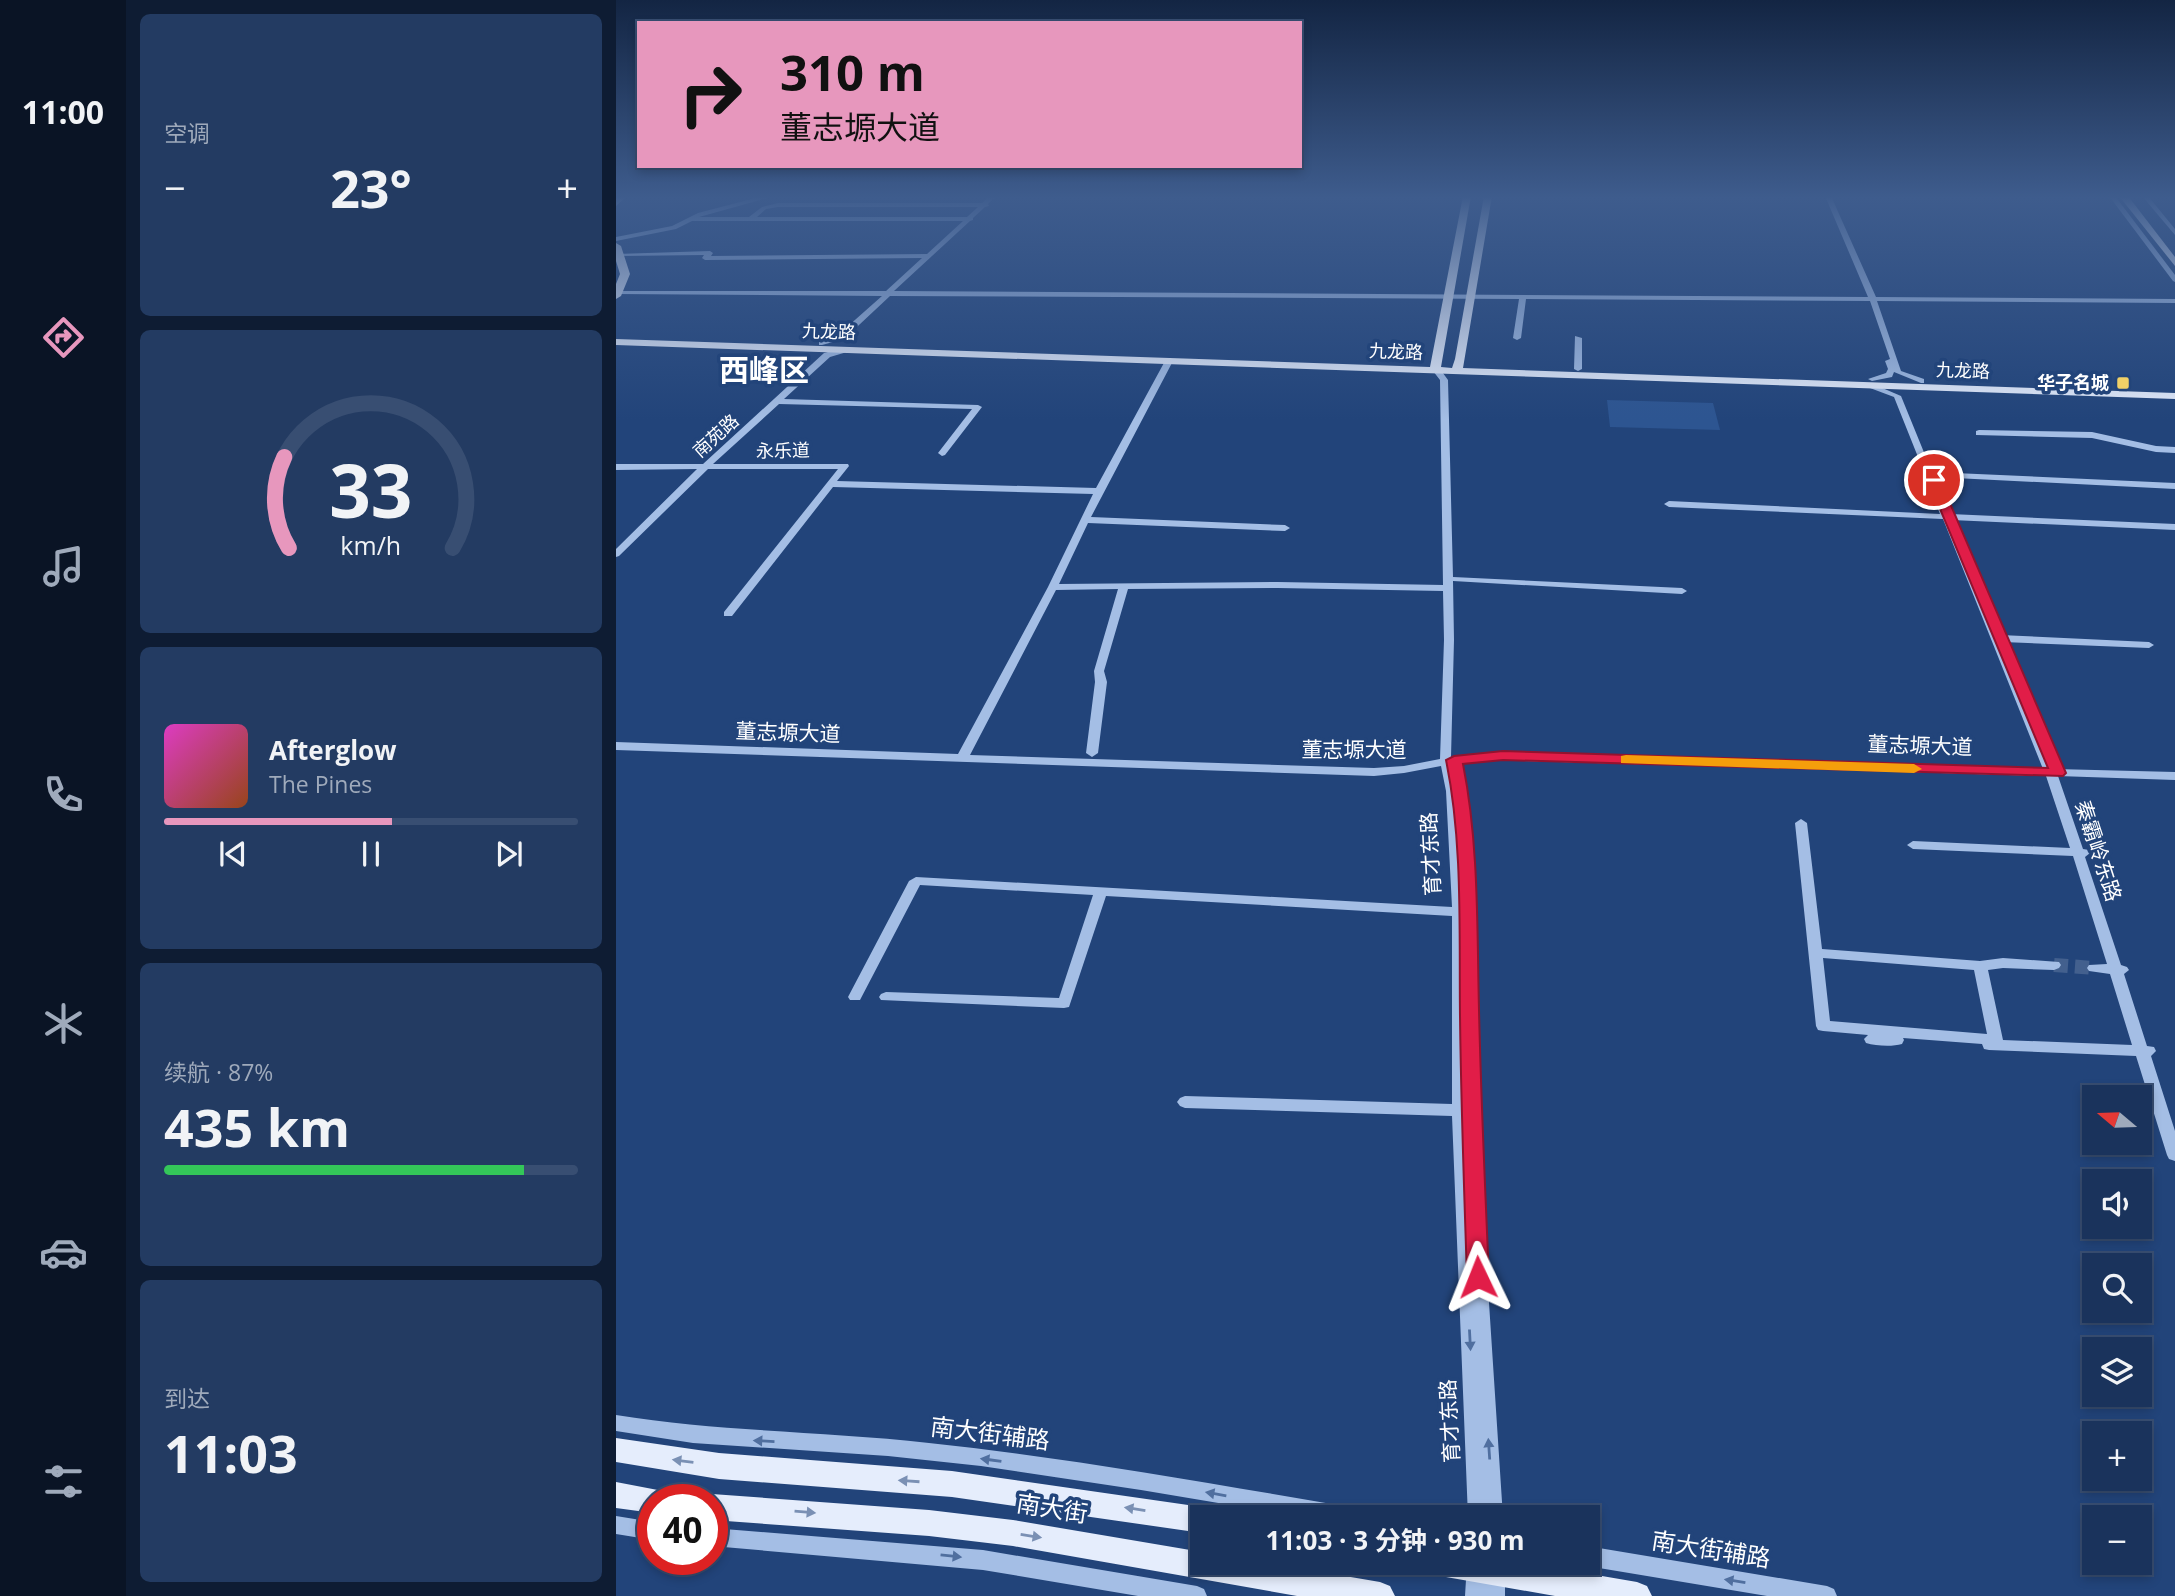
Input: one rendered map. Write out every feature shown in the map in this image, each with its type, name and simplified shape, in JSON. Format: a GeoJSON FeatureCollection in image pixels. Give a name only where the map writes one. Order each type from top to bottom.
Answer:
{"type":"FeatureCollection","features":[{"type":"Feature","properties":{"kind":"main road"},"geometry":{"type":"LineString","coordinates":[[616,270],[617,290]]}},
{"type":"Feature","properties":{"kind":"main road"},"geometry":{"type":"LineString","coordinates":[[617,290],[625,274],[624,270]]}},
{"type":"Feature","properties":{"kind":"main road","name":"育才东路"},"geometry":{"type":"LineString","coordinates":[[1435,367],[1453,270]]}},
{"type":"Feature","properties":{"kind":"main road","name":"育才东路"},"geometry":{"type":"LineString","coordinates":[[1458,368],[1476,270]]}},
{"type":"Feature","properties":{"kind":"main road","name":"九龙路"},"geometry":{"type":"LineString","coordinates":[[616,335],[819,346]]}},
{"type":"Feature","properties":{"kind":"main road","name":"九龙路"},"geometry":{"type":"LineString","coordinates":[[616,342],[819,346],[1873,383],[2175,390]]}},
{"type":"Feature","properties":{"kind":"main road","name":"九龙路"},"geometry":{"type":"LineString","coordinates":[[847,347],[1169,361],[1435,367]]}},
{"type":"Feature","properties":{"kind":"main road","name":"九龙路"},"geometry":{"type":"LineString","coordinates":[[1458,368],[1578,369],[1873,383]]}},
{"type":"Feature","properties":{"kind":"main road","name":"九龙路"},"geometry":{"type":"LineString","coordinates":[[1920,384],[2175,397]]}},
{"type":"Feature","properties":{"kind":"main road","name":"南大街"},"geometry":{"type":"LineString","coordinates":[[616,1451],[719,1466],[952,1484],[1190,1518]]}},
{"type":"Feature","properties":{"kind":"main road"},"geometry":{"type":"LineString","coordinates":[[616,1495],[637,1498]]}},
{"type":"Feature","properties":{"kind":"main road","name":"南大街"},"geometry":{"type":"LineString","coordinates":[[728,1508],[916,1521],[1013,1533],[1380,1596]]}},
{"type":"Feature","properties":{"kind":"main road"},"geometry":{"type":"LineString","coordinates":[[1486,1576],[1637,1596]]}},
{"type":"Feature","properties":{"kind":"street"},"geometry":{"type":"LineString","coordinates":[[847,347],[843,339],[914,270]]}},
{"type":"Feature","properties":{"kind":"street"},"geometry":{"type":"LineString","coordinates":[[1855,270],[1868,299],[1892,369],[1889,375],[1873,383]]}},
{"type":"Feature","properties":{"kind":"street"},"geometry":{"type":"LineString","coordinates":[[1857,270],[1898,372],[1920,384]]}},
{"type":"Feature","properties":{"kind":"street"},"geometry":{"type":"LineString","coordinates":[[617,290],[2175,301]]}},
{"type":"Feature","properties":{"kind":"street"},"geometry":{"type":"LineString","coordinates":[[819,346],[841,337],[890,293]]}},
{"type":"Feature","properties":{"kind":"street"},"geometry":{"type":"LineString","coordinates":[[1517,338],[1523,296]]}},
{"type":"Feature","properties":{"kind":"street"},"geometry":{"type":"LineString","coordinates":[[1578,338],[1578,369]]}},
{"type":"Feature","properties":{"kind":"street","name":"南苑路"},"geometry":{"type":"LineString","coordinates":[[777,401],[823,355],[819,346]]}},
{"type":"Feature","properties":{"kind":"street","name":"南苑路"},"geometry":{"type":"LineString","coordinates":[[616,551],[702,467],[830,354],[847,347]]}},
{"type":"Feature","properties":{"kind":"street"},"geometry":{"type":"LineString","coordinates":[[963,756],[1053,587],[1098,491],[1169,361]]}},
{"type":"Feature","properties":{"kind":"street","name":"育才东路"},"geometry":{"type":"LineString","coordinates":[[1435,367],[1444,380],[1452,584]]}},
{"type":"Feature","properties":{"kind":"street","name":"育才东路"},"geometry":{"type":"LineString","coordinates":[[1458,368],[1450,380],[1450,759],[1459,912],[1460,1110],[1477,1505]]}},
{"type":"Feature","properties":{"kind":"street","name":"秦霸岭东路"},"geometry":{"type":"LineString","coordinates":[[1873,383],[1897,396],[1930,474]]}},
{"type":"Feature","properties":{"kind":"street","name":"秦霸岭东路"},"geometry":{"type":"LineString","coordinates":[[1920,384],[1904,391],[1901,396],[1947,517],[2054,771],[2145,1052],[2175,1155]]}},
{"type":"Feature","properties":{"kind":"street"},"geometry":{"type":"LineString","coordinates":[[777,401],[978,407],[942,453]]}},
{"type":"Feature","properties":{"kind":"street"},"geometry":{"type":"LineString","coordinates":[[1979,433],[2092,435],[2156,449],[2175,450]]}},
{"type":"Feature","properties":{"kind":"street","name":"永乐道"},"geometry":{"type":"LineString","coordinates":[[616,467],[845,466],[833,484]]}},
{"type":"Feature","properties":{"kind":"street"},"geometry":{"type":"LineString","coordinates":[[1930,474],[2175,486]]}},
{"type":"Feature","properties":{"kind":"street"},"geometry":{"type":"LineString","coordinates":[[728,614],[833,484],[1098,491]]}},
{"type":"Feature","properties":{"kind":"street"},"geometry":{"type":"LineString","coordinates":[[1669,504],[2175,527]]}},
{"type":"Feature","properties":{"kind":"street"},"geometry":{"type":"LineString","coordinates":[[1084,520],[1284,528]]}},
{"type":"Feature","properties":{"kind":"street"},"geometry":{"type":"LineString","coordinates":[[1053,587],[1452,584],[1682,591]]}},
{"type":"Feature","properties":{"kind":"street"},"geometry":{"type":"LineString","coordinates":[[1092,753],[1101,682],[1098,671],[1124,586]]}},
{"type":"Feature","properties":{"kind":"street"},"geometry":{"type":"LineString","coordinates":[[1998,638],[2149,645]]}},
{"type":"Feature","properties":{"kind":"street","name":"董志塬大道"},"geometry":{"type":"LineString","coordinates":[[616,744],[1395,772],[1450,759],[1503,756],[2175,774]]}},
{"type":"Feature","properties":{"kind":"street","name":"育才东路"},"geometry":{"type":"LineString","coordinates":[[1450,759],[1460,790],[1468,912],[1471,1110],[1492,1505]]}},
{"type":"Feature","properties":{"kind":"street"},"geometry":{"type":"LineString","coordinates":[[1801,823],[1823,1026],[1996,1040],[1980,966]]}},
{"type":"Feature","properties":{"kind":"street"},"geometry":{"type":"LineString","coordinates":[[1913,845],[2082,853]]}},
{"type":"Feature","properties":{"kind":"street"},"geometry":{"type":"LineString","coordinates":[[855,997],[916,881],[1459,912]]}},
{"type":"Feature","properties":{"kind":"street"},"geometry":{"type":"LineString","coordinates":[[886,997],[1064,1003],[1101,891]]}},
{"type":"Feature","properties":{"kind":"street"},"geometry":{"type":"LineString","coordinates":[[1814,953],[1980,966],[2003,963],[2054,965]]}},
{"type":"Feature","properties":{"kind":"street"},"geometry":{"type":"LineString","coordinates":[[2094,968],[2119,970]]}},
{"type":"Feature","properties":{"kind":"street"},"geometry":{"type":"LineString","coordinates":[[1871,1039],[2145,1052]]}},
{"type":"Feature","properties":{"kind":"street","name":"秦霸岭东路"},"geometry":{"type":"LineString","coordinates":[[2145,1052],[2175,1131]]}},
{"type":"Feature","properties":{"kind":"street"},"geometry":{"type":"LineString","coordinates":[[1185,1102],[1460,1110]]}},
{"type":"Feature","properties":{"kind":"street","name":"南大街辅路"},"geometry":{"type":"LineString","coordinates":[[616,1423],[732,1439],[926,1451],[1128,1479],[1283,1505]]}},
{"type":"Feature","properties":{"kind":"street"},"geometry":{"type":"LineString","coordinates":[[616,1525],[637,1528]]}},
{"type":"Feature","properties":{"kind":"street"},"geometry":{"type":"LineString","coordinates":[[728,1538],[961,1557],[1197,1596]]}},
{"type":"Feature","properties":{"kind":"street","name":"南大街辅路"},"geometry":{"type":"LineString","coordinates":[[1600,1558],[1827,1596]]}},
{"type":"Feature","properties":{"kind":"shaded area"},"geometry":{"type":"Polygon","coordinates":[[[1607,400],[1713,403],[1720,430],[1610,427],[1607,400]]]}},
{"type":"Feature","properties":{"kind":"tunnel"},"geometry":{"type":"LineString","coordinates":[[2054,965],[2094,968]]}},
{"type":"Feature","properties":{"kind":"slow traffic"},"geometry":{"type":"LineString","coordinates":[[1626,759],[1914,769]]}},
{"type":"Feature","properties":{"kind":"place","name":"华子名城"},"geometry":{"type":"Point","coordinates":[2123,383]}},
{"type":"Feature","properties":{"kind":"district","name":"西峰区"},"geometry":{"type":"Point","coordinates":[764,371]}},
{"type":"Feature","properties":{"kind":"route"},"geometry":{"type":"LineString","coordinates":[[1478,1277],[1471,1110],[1468,912],[1460,790],[1454,760],[1503,756],[2058,773],[1934,480]]}}]}
